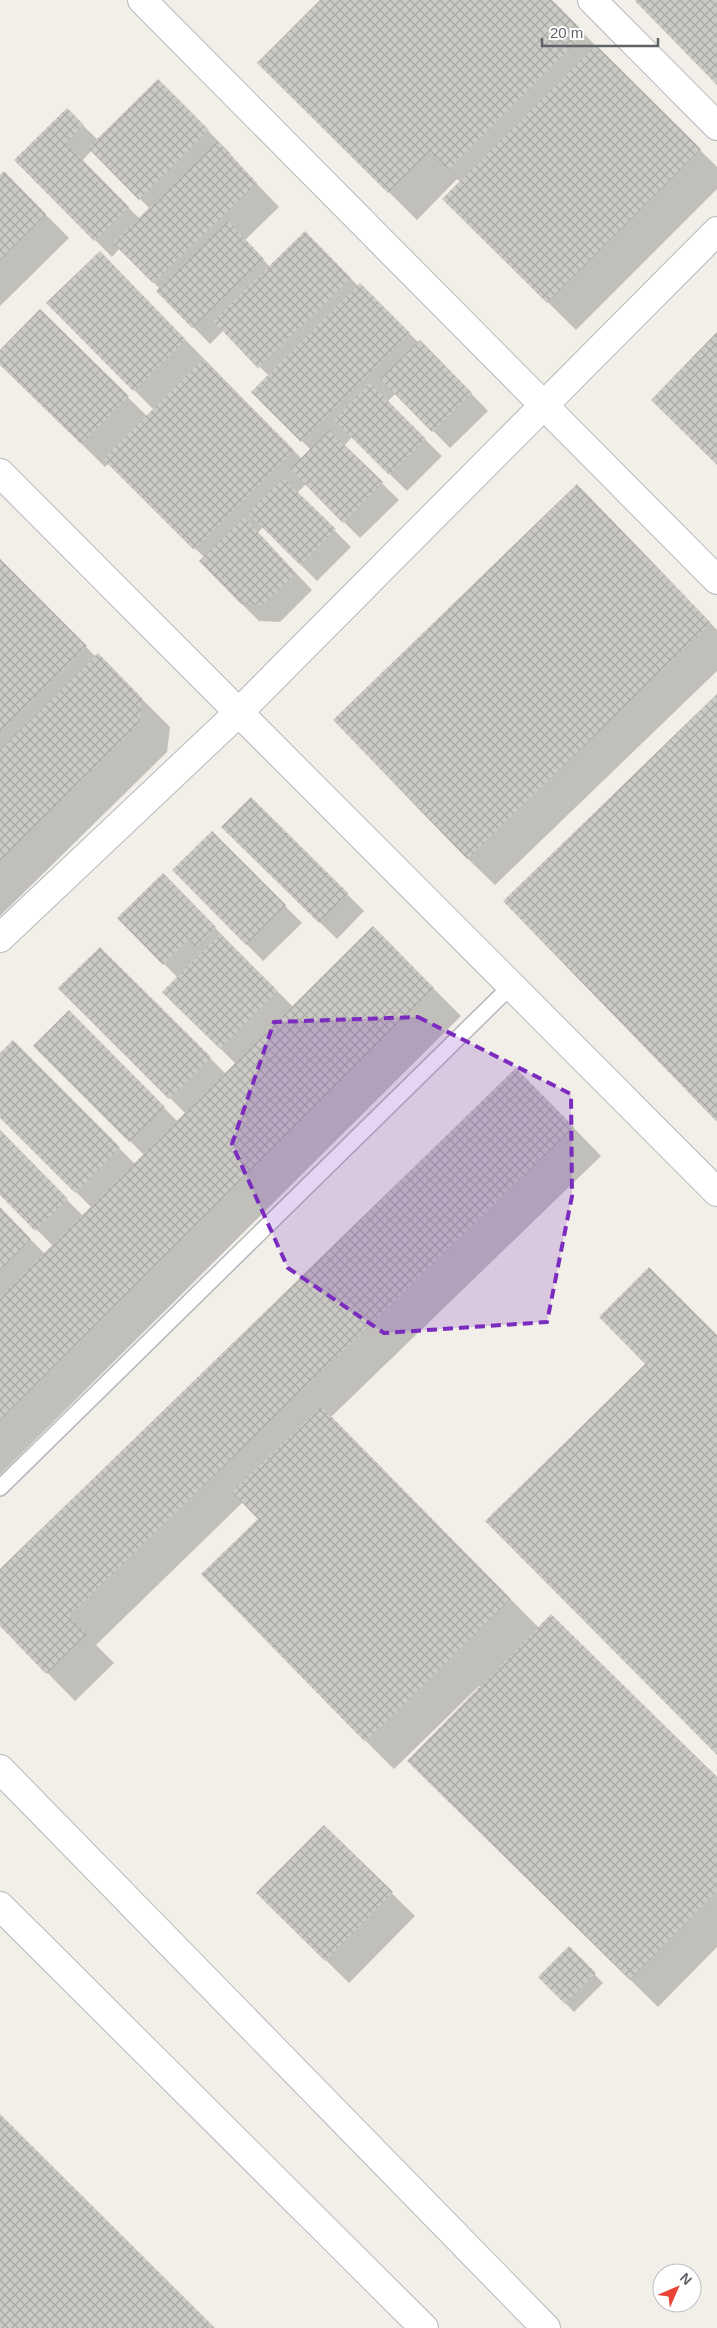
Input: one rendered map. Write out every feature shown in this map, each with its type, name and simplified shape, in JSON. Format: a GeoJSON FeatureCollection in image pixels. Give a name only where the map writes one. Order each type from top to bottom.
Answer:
{"type":"FeatureCollection","features":[{"type":"Feature","properties":{"kind":"street"},"geometry":{"type":"LineString","coordinates":[[142,0],[717,580]]}},
{"type":"Feature","properties":{"kind":"street"},"geometry":{"type":"LineString","coordinates":[[592,0],[717,126]]}},
{"type":"Feature","properties":{"kind":"street"},"geometry":{"type":"LineString","coordinates":[[0,938],[238,713],[717,231]]}},
{"type":"Feature","properties":{"kind":"street"},"geometry":{"type":"LineString","coordinates":[[0,473],[717,1192]]}},
{"type":"Feature","properties":{"kind":"street"},"geometry":{"type":"LineString","coordinates":[[0,1769],[546,2328]]}},
{"type":"Feature","properties":{"kind":"street"},"geometry":{"type":"LineString","coordinates":[[0,1906],[424,2328]]}},
{"type":"Feature","properties":{"kind":"lane"},"geometry":{"type":"LineString","coordinates":[[0,1488],[511,986]]}},
{"type":"Feature","properties":{"kind":"highlighted area"},"geometry":{"type":"Polygon","coordinates":[[[418,1017],[571,1094],[572,1196],[547,1322],[384,1333],[288,1268],[232,1144],[274,1022],[418,1017]]]}},
{"type":"Feature","properties":{"kind":"building"},"geometry":{"type":"Polygon","coordinates":[[[320,0],[552,0],[585,33],[448,170],[429,152],[388,193],[257,63],[320,0]]]}},
{"type":"Feature","properties":{"kind":"building"},"geometry":{"type":"Polygon","coordinates":[[[717,0],[717,85],[635,1],[717,0]]]}},
{"type":"Feature","properties":{"kind":"building"},"geometry":{"type":"Polygon","coordinates":[[[596,45],[701,149],[547,303],[442,199],[596,45]]]}},
{"type":"Feature","properties":{"kind":"building"},"geometry":{"type":"Polygon","coordinates":[[[158,79],[209,130],[139,200],[88,148],[158,79]]]}},
{"type":"Feature","properties":{"kind":"building"},"geometry":{"type":"Polygon","coordinates":[[[67,108],[84,125],[66,143],[129,207],[94,241],[14,160],[67,108]]]}},
{"type":"Feature","properties":{"kind":"building"},"geometry":{"type":"Polygon","coordinates":[[[218,141],[257,183],[153,283],[113,243],[218,141]]]}},
{"type":"Feature","properties":{"kind":"building"},"geometry":{"type":"Polygon","coordinates":[[[4,171],[46,214],[0,260],[0,175],[4,171]]]}},
{"type":"Feature","properties":{"kind":"building"},"geometry":{"type":"Polygon","coordinates":[[[228,221],[264,259],[192,328],[156,291],[228,221]]]}},
{"type":"Feature","properties":{"kind":"building"},"geometry":{"type":"Polygon","coordinates":[[[305,231],[351,278],[258,368],[213,321],[305,231]]]}},
{"type":"Feature","properties":{"kind":"building"},"geometry":{"type":"Polygon","coordinates":[[[100,251],[186,340],[133,391],[46,303],[100,251]]]}},
{"type":"Feature","properties":{"kind":"building"},"geometry":{"type":"Polygon","coordinates":[[[360,283],[410,333],[301,442],[251,392],[360,283]]]}},
{"type":"Feature","properties":{"kind":"building"},"geometry":{"type":"Polygon","coordinates":[[[40,309],[129,396],[81,444],[0,365],[0,350],[40,309]]]}},
{"type":"Feature","properties":{"kind":"building"},"geometry":{"type":"Polygon","coordinates":[[[717,332],[717,465],[651,400],[717,332]]]}},
{"type":"Feature","properties":{"kind":"building"},"geometry":{"type":"Polygon","coordinates":[[[420,340],[472,393],[432,432],[380,379],[420,340]]]}},
{"type":"Feature","properties":{"kind":"building"},"geometry":{"type":"Polygon","coordinates":[[[203,359],[294,450],[194,550],[103,459],[203,359]]]}},
{"type":"Feature","properties":{"kind":"building"},"geometry":{"type":"Polygon","coordinates":[[[370,383],[426,439],[389,475],[334,420],[370,383]]]}},
{"type":"Feature","properties":{"kind":"building"},"geometry":{"type":"Polygon","coordinates":[[[329,430],[383,482],[343,523],[290,469],[329,430]]]}},
{"type":"Feature","properties":{"kind":"building"},"geometry":{"type":"Polygon","coordinates":[[[283,478],[336,529],[300,565],[248,513],[283,478]]]}},
{"type":"Feature","properties":{"kind":"building"},"geometry":{"type":"Polygon","coordinates":[[[577,484],[711,623],[467,859],[333,720],[577,484]]]}},
{"type":"Feature","properties":{"kind":"building"},"geometry":{"type":"Polygon","coordinates":[[[244,517],[296,573],[262,605],[241,604],[199,561],[244,517]]]}},
{"type":"Feature","properties":{"kind":"building"},"geometry":{"type":"Polygon","coordinates":[[[0,559],[87,646],[0,732],[0,559]]]}},
{"type":"Feature","properties":{"kind":"building"},"geometry":{"type":"Polygon","coordinates":[[[98,653],[142,698],[139,724],[0,861],[0,750],[98,653]]]}},
{"type":"Feature","properties":{"kind":"building"},"geometry":{"type":"Polygon","coordinates":[[[717,694],[717,1122],[503,901],[717,694]]]}},
{"type":"Feature","properties":{"kind":"building"},"geometry":{"type":"Polygon","coordinates":[[[251,797],[348,893],[319,923],[221,827],[251,797]]]}},
{"type":"Feature","properties":{"kind":"building"},"geometry":{"type":"Polygon","coordinates":[[[212,831],[286,905],[246,945],[172,870],[212,831]]]}},
{"type":"Feature","properties":{"kind":"building"},"geometry":{"type":"Polygon","coordinates":[[[163,873],[216,927],[196,947],[189,939],[163,965],[117,918],[163,873]]]}},
{"type":"Feature","properties":{"kind":"building"},"geometry":{"type":"Polygon","coordinates":[[[373,926],[434,988],[0,1420],[0,1297],[373,926]]]}},
{"type":"Feature","properties":{"kind":"building"},"geometry":{"type":"Polygon","coordinates":[[[220,934],[278,991],[220,1049],[162,992],[220,934]]]}},
{"type":"Feature","properties":{"kind":"building"},"geometry":{"type":"Polygon","coordinates":[[[100,947],[211,1057],[169,1099],[58,988],[100,947]]]}},
{"type":"Feature","properties":{"kind":"building"},"geometry":{"type":"Polygon","coordinates":[[[69,1010],[165,1107],[129,1142],[33,1046],[69,1010]]]}},
{"type":"Feature","properties":{"kind":"building"},"geometry":{"type":"Polygon","coordinates":[[[13,1040],[120,1147],[75,1193],[0,1118],[0,1053],[13,1040]]]}},
{"type":"Feature","properties":{"kind":"building"},"geometry":{"type":"Polygon","coordinates":[[[516,1068],[574,1127],[69,1616],[87,1634],[46,1674],[0,1626],[0,1569],[516,1068]]]}},
{"type":"Feature","properties":{"kind":"building"},"geometry":{"type":"Polygon","coordinates":[[[0,1130],[68,1199],[35,1231],[0,1195],[0,1130]]]}},
{"type":"Feature","properties":{"kind":"building"},"geometry":{"type":"Polygon","coordinates":[[[0,1207],[31,1239],[0,1270],[0,1207]]]}},
{"type":"Feature","properties":{"kind":"building"},"geometry":{"type":"Polygon","coordinates":[[[649,1267],[717,1335],[717,1755],[485,1521],[645,1364],[599,1317],[649,1267]]]}},
{"type":"Feature","properties":{"kind":"building"},"geometry":{"type":"Polygon","coordinates":[[[321,1406],[511,1599],[365,1742],[201,1574],[258,1519],[232,1492],[321,1406]]]}},
{"type":"Feature","properties":{"kind":"building"},"geometry":{"type":"Polygon","coordinates":[[[551,1614],[717,1777],[717,1891],[630,1980],[407,1761],[551,1614]]]}},
{"type":"Feature","properties":{"kind":"building"},"geometry":{"type":"Polygon","coordinates":[[[324,1825],[393,1892],[325,1961],[256,1893],[324,1825]]]}},
{"type":"Feature","properties":{"kind":"building"},"geometry":{"type":"Polygon","coordinates":[[[569,1946],[596,1973],[565,2004],[538,1977],[569,1946]]]}},
{"type":"Feature","properties":{"kind":"building"},"geometry":{"type":"Polygon","coordinates":[[[0,2114],[215,2328],[0,2328],[0,2114]]]}}]}
